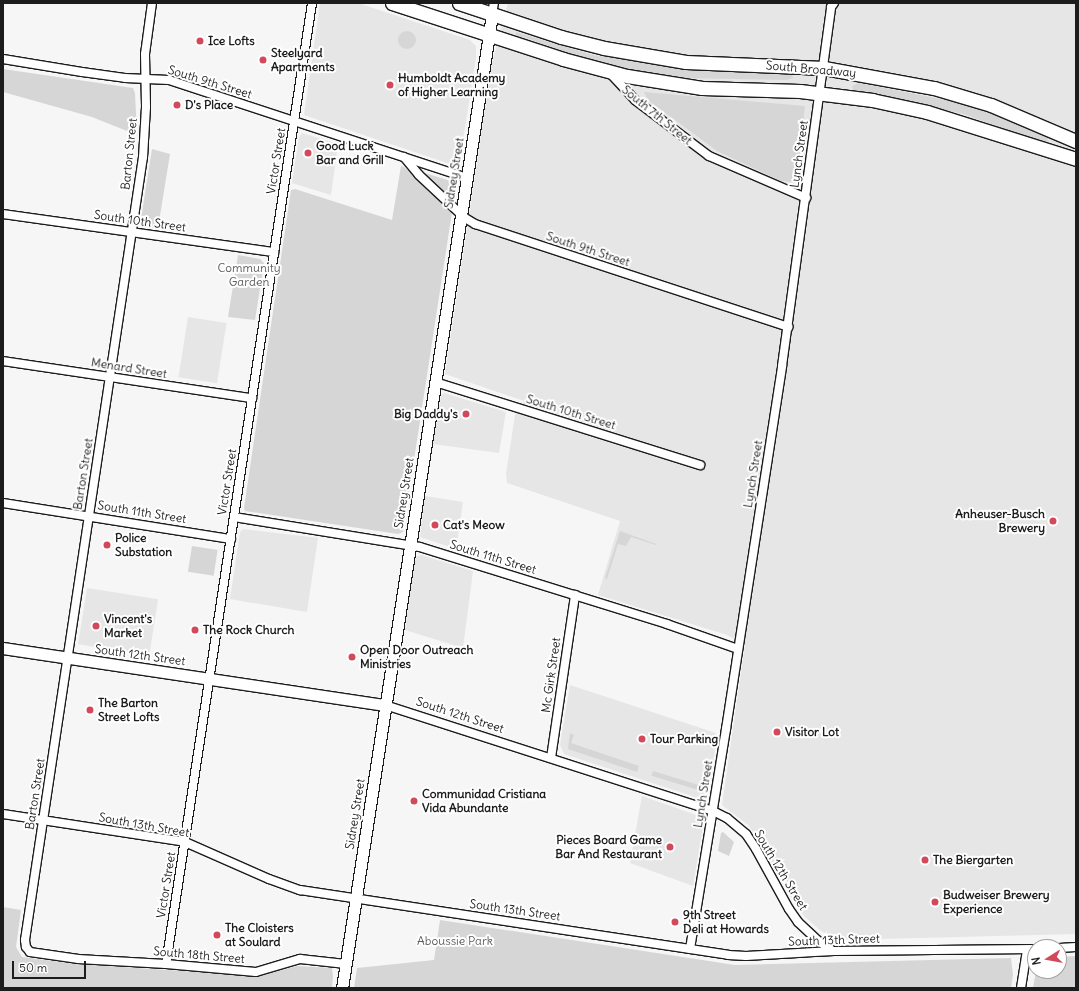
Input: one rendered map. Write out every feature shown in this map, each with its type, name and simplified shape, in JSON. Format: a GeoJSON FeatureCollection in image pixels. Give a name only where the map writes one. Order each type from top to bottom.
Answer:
{"type":"FeatureCollection","features":[{"type":"Feature","properties":{"kind":"main road","name":"South 7th Street"},"geometry":{"type":"LineString","coordinates":[[392,3],[609,72]]}},
{"type":"Feature","properties":{"kind":"main road"},"geometry":{"type":"LineString","coordinates":[[459,3],[493,8]]}},
{"type":"Feature","properties":{"kind":"main road","name":"South Broadway"},"geometry":{"type":"LineString","coordinates":[[493,8],[561,37],[604,48],[686,62],[824,68],[907,82],[969,98],[1076,141]]}},
{"type":"Feature","properties":{"kind":"main road","name":"South Broadway"},"geometry":{"type":"LineString","coordinates":[[609,72],[653,82],[702,88],[820,93],[872,100],[927,112],[1076,159]]}},
{"type":"Feature","properties":{"kind":"street","name":"Barton Street"},"geometry":{"type":"LineString","coordinates":[[26,947],[25,940],[132,232],[144,143],[145,54],[152,3]]}},
{"type":"Feature","properties":{"kind":"street","name":"Victor Street"},"geometry":{"type":"LineString","coordinates":[[166,964],[312,3]]}},
{"type":"Feature","properties":{"kind":"street","name":"Lynch Street"},"geometry":{"type":"LineString","coordinates":[[690,948],[713,811],[788,327],[831,7],[834,3]]}},
{"type":"Feature","properties":{"kind":"street","name":"Sidney Street"},"geometry":{"type":"LineString","coordinates":[[342,988],[493,8]]}},
{"type":"Feature","properties":{"kind":"street","name":"South 9th Street"},"geometry":{"type":"LineString","coordinates":[[3,59],[82,72],[169,80],[466,178]]}},
{"type":"Feature","properties":{"kind":"street","name":"South 7th Street"},"geometry":{"type":"LineString","coordinates":[[609,72],[635,100],[709,156],[806,198]]}},
{"type":"Feature","properties":{"kind":"street","name":"South 9th Street"},"geometry":{"type":"LineString","coordinates":[[403,157],[419,175],[470,222],[788,327]]}},
{"type":"Feature","properties":{"kind":"street","name":"South 10th Street"},"geometry":{"type":"LineString","coordinates":[[3,214],[274,252]]}},
{"type":"Feature","properties":{"kind":"street","name":"Menard Street"},"geometry":{"type":"LineString","coordinates":[[3,360],[252,398]]}},
{"type":"Feature","properties":{"kind":"street","name":"South 10th Street"},"geometry":{"type":"LineString","coordinates":[[435,382],[700,465]]}},
{"type":"Feature","properties":{"kind":"street","name":"South 11th Street"},"geometry":{"type":"LineString","coordinates":[[3,503],[231,539]]}},
{"type":"Feature","properties":{"kind":"street","name":"South 11th Street"},"geometry":{"type":"LineString","coordinates":[[234,517],[410,544],[667,624],[738,650]]}},
{"type":"Feature","properties":{"kind":"street","name":"Mc Girk Street"},"geometry":{"type":"LineString","coordinates":[[551,758],[575,595]]}},
{"type":"Feature","properties":{"kind":"street","name":"South 12th Street"},"geometry":{"type":"LineString","coordinates":[[3,648],[385,705],[713,811],[727,818],[746,834],[798,922],[817,940],[834,951]]}},
{"type":"Feature","properties":{"kind":"street","name":"South 13th Street"},"geometry":{"type":"LineString","coordinates":[[3,814],[185,842],[269,879],[300,890],[355,900],[746,956],[834,951],[1027,949]]}},
{"type":"Feature","properties":{"kind":"street","name":"South 18th Street"},"geometry":{"type":"LineString","coordinates":[[26,947],[30,952],[78,959],[166,964],[256,972],[300,959],[346,964]]}},
{"type":"Feature","properties":{"kind":"street"},"geometry":{"type":"LineString","coordinates":[[1021,988],[1027,962]]}},
{"type":"Feature","properties":{"kind":"shaded area","name":"Humboldt Academy of Higher Learning"},"geometry":{"type":"Polygon","coordinates":[[[320,3],[358,3],[470,40],[476,46],[476,58],[459,165],[453,165],[304,115],[320,3]]]}},
{"type":"Feature","properties":{"kind":"shaded area","name":"Anheuser-Busch Brewery"},"geometry":{"type":"Polygon","coordinates":[[[508,3],[1076,3],[1076,934],[837,940],[821,931],[804,916],[791,897],[761,843],[748,825],[722,805],[745,645],[727,635],[598,595],[620,521],[507,483],[506,474],[515,415],[524,401],[445,374],[492,63],[508,3]]]}},
{"type":"Feature","properties":{"kind":"shaded area"},"geometry":{"type":"Polygon","coordinates":[[[302,133],[338,144],[331,195],[292,183],[299,137],[302,133]]]}},
{"type":"Feature","properties":{"kind":"shaded area"},"geometry":{"type":"Polygon","coordinates":[[[188,317],[227,323],[217,383],[178,377],[188,317]]]}},
{"type":"Feature","properties":{"kind":"shaded area"},"geometry":{"type":"Polygon","coordinates":[[[444,393],[506,412],[499,453],[433,444],[441,396],[444,393]]]}},
{"type":"Feature","properties":{"kind":"shaded area"},"geometry":{"type":"Polygon","coordinates":[[[425,496],[463,502],[456,549],[420,537],[425,496]]]}},
{"type":"Feature","properties":{"kind":"shaded area"},"geometry":{"type":"Polygon","coordinates":[[[243,529],[318,538],[307,612],[230,599],[240,532],[243,529]]]}},
{"type":"Feature","properties":{"kind":"shaded area"},"geometry":{"type":"Polygon","coordinates":[[[421,555],[473,571],[463,648],[405,630],[415,560],[417,556],[421,555]]]}},
{"type":"Feature","properties":{"kind":"shaded area"},"geometry":{"type":"Polygon","coordinates":[[[87,588],[158,599],[149,656],[78,644],[87,588]]]}},
{"type":"Feature","properties":{"kind":"shaded area","name":"Tour Parking"},"geometry":{"type":"Polygon","coordinates":[[[570,685],[716,733],[717,740],[706,797],[698,798],[564,754],[560,745],[570,685]]]}},
{"type":"Feature","properties":{"kind":"shaded area"},"geometry":{"type":"Polygon","coordinates":[[[642,796],[702,817],[703,825],[693,886],[630,863],[642,796]]]}},
{"type":"Feature","properties":{"kind":"green space"},"geometry":{"type":"Polygon","coordinates":[[[403,31],[411,31],[416,36],[414,47],[411,49],[403,49],[398,44],[398,36],[403,31]]]}},
{"type":"Feature","properties":{"kind":"green space"},"geometry":{"type":"Polygon","coordinates":[[[516,32],[596,56],[791,72],[793,78],[786,80],[676,78],[664,77],[663,75],[657,76],[591,61],[523,37],[516,37],[516,32]]]}},
{"type":"Feature","properties":{"kind":"green space"},"geometry":{"type":"Polygon","coordinates":[[[3,69],[133,88],[135,93],[137,135],[92,117],[3,92],[3,69]]]}},
{"type":"Feature","properties":{"kind":"green space"},"geometry":{"type":"Polygon","coordinates":[[[859,83],[984,109],[1049,136],[1046,144],[964,114],[853,90],[852,86],[859,83]]]}},
{"type":"Feature","properties":{"kind":"green space"},"geometry":{"type":"Polygon","coordinates":[[[644,92],[805,106],[797,175],[790,182],[781,181],[717,151],[648,100],[644,92]]]}},
{"type":"Feature","properties":{"kind":"green space"},"geometry":{"type":"Polygon","coordinates":[[[152,149],[170,154],[158,228],[147,227],[141,222],[152,149]]]}},
{"type":"Feature","properties":{"kind":"green space"},"geometry":{"type":"Polygon","coordinates":[[[401,166],[404,167],[452,212],[403,532],[398,534],[245,511],[244,508],[291,190],[295,189],[392,220],[401,166]]]}},
{"type":"Feature","properties":{"kind":"green space"},"geometry":{"type":"Polygon","coordinates":[[[425,173],[454,182],[456,188],[455,197],[450,197],[425,175],[425,173]]]}},
{"type":"Feature","properties":{"kind":"green space","name":"Community Garden"},"geometry":{"type":"Polygon","coordinates":[[[238,255],[260,259],[264,263],[255,320],[228,317],[238,255]]]}},
{"type":"Feature","properties":{"kind":"green space"},"geometry":{"type":"Polygon","coordinates":[[[620,531],[656,545],[631,537],[626,546],[618,544],[607,579],[605,578],[620,531]]]}},
{"type":"Feature","properties":{"kind":"green space"},"geometry":{"type":"Polygon","coordinates":[[[192,546],[218,550],[214,576],[188,572],[192,546]]]}},
{"type":"Feature","properties":{"kind":"green space"},"geometry":{"type":"Polygon","coordinates":[[[570,733],[574,735],[571,743],[639,766],[637,772],[568,749],[570,733]]]}},
{"type":"Feature","properties":{"kind":"green space"},"geometry":{"type":"Polygon","coordinates":[[[653,771],[704,786],[702,791],[652,776],[653,771]]]}},
{"type":"Feature","properties":{"kind":"green space"},"geometry":{"type":"Polygon","coordinates":[[[723,832],[734,842],[729,856],[718,851],[721,833],[723,832]]]}},
{"type":"Feature","properties":{"kind":"green space"},"geometry":{"type":"Polygon","coordinates":[[[3,907],[21,910],[16,947],[22,957],[76,964],[260,976],[297,966],[332,968],[332,988],[3,988],[3,907]]]}},
{"type":"Feature","properties":{"kind":"green space","name":"Aboussie Park"},"geometry":{"type":"Polygon","coordinates":[[[440,920],[735,965],[1011,958],[1013,975],[1011,988],[354,988],[357,968],[434,960],[440,920]]]}},
{"type":"Feature","properties":{"kind":"green space"},"geometry":{"type":"Polygon","coordinates":[[[1076,956],[1076,988],[1033,988],[1035,979],[1067,979],[1067,957],[1076,956]]]}},
{"type":"Feature","properties":{"kind":"place","name":"Ice Lofts"},"geometry":{"type":"Point","coordinates":[200,41]}},
{"type":"Feature","properties":{"kind":"place","name":"Steelyard Apartments"},"geometry":{"type":"Point","coordinates":[263,60]}},
{"type":"Feature","properties":{"kind":"place","name":"Humboldt Academy of Higher Learning"},"geometry":{"type":"Point","coordinates":[390,85]}},
{"type":"Feature","properties":{"kind":"place","name":"D's Place"},"geometry":{"type":"Point","coordinates":[177,105]}},
{"type":"Feature","properties":{"kind":"place","name":"Good Luck Bar and Grill"},"geometry":{"type":"Point","coordinates":[308,153]}},
{"type":"Feature","properties":{"kind":"place","name":"Big Daddy's"},"geometry":{"type":"Point","coordinates":[466,414]}},
{"type":"Feature","properties":{"kind":"place","name":"Anheuser-Busch Brewery"},"geometry":{"type":"Point","coordinates":[1053,521]}},
{"type":"Feature","properties":{"kind":"place","name":"Cat's Meow"},"geometry":{"type":"Point","coordinates":[435,525]}},
{"type":"Feature","properties":{"kind":"place","name":"Police Substation"},"geometry":{"type":"Point","coordinates":[107,545]}},
{"type":"Feature","properties":{"kind":"place","name":"Vincent's Market"},"geometry":{"type":"Point","coordinates":[96,626]}},
{"type":"Feature","properties":{"kind":"place","name":"The Rock Church"},"geometry":{"type":"Point","coordinates":[195,630]}},
{"type":"Feature","properties":{"kind":"place","name":"Open Door Outreach Ministries"},"geometry":{"type":"Point","coordinates":[352,657]}},
{"type":"Feature","properties":{"kind":"place","name":"The Barton Street Lofts"},"geometry":{"type":"Point","coordinates":[90,710]}},
{"type":"Feature","properties":{"kind":"place","name":"Visitor Lot"},"geometry":{"type":"Point","coordinates":[777,732]}},
{"type":"Feature","properties":{"kind":"place","name":"Tour Parking"},"geometry":{"type":"Point","coordinates":[642,739]}},
{"type":"Feature","properties":{"kind":"place","name":"Communidad Cristiana Vida Abundante"},"geometry":{"type":"Point","coordinates":[414,801]}},
{"type":"Feature","properties":{"kind":"place","name":"Pieces Board Game Bar And Restaurant"},"geometry":{"type":"Point","coordinates":[670,847]}},
{"type":"Feature","properties":{"kind":"place","name":"The Biergarten"},"geometry":{"type":"Point","coordinates":[925,860]}},
{"type":"Feature","properties":{"kind":"place","name":"Budweiser Brewery Experience"},"geometry":{"type":"Point","coordinates":[935,902]}},
{"type":"Feature","properties":{"kind":"place","name":"9th Street Deli at Howards"},"geometry":{"type":"Point","coordinates":[675,922]}},
{"type":"Feature","properties":{"kind":"place","name":"The Cloisters at Soulard"},"geometry":{"type":"Point","coordinates":[217,935]}}]}
